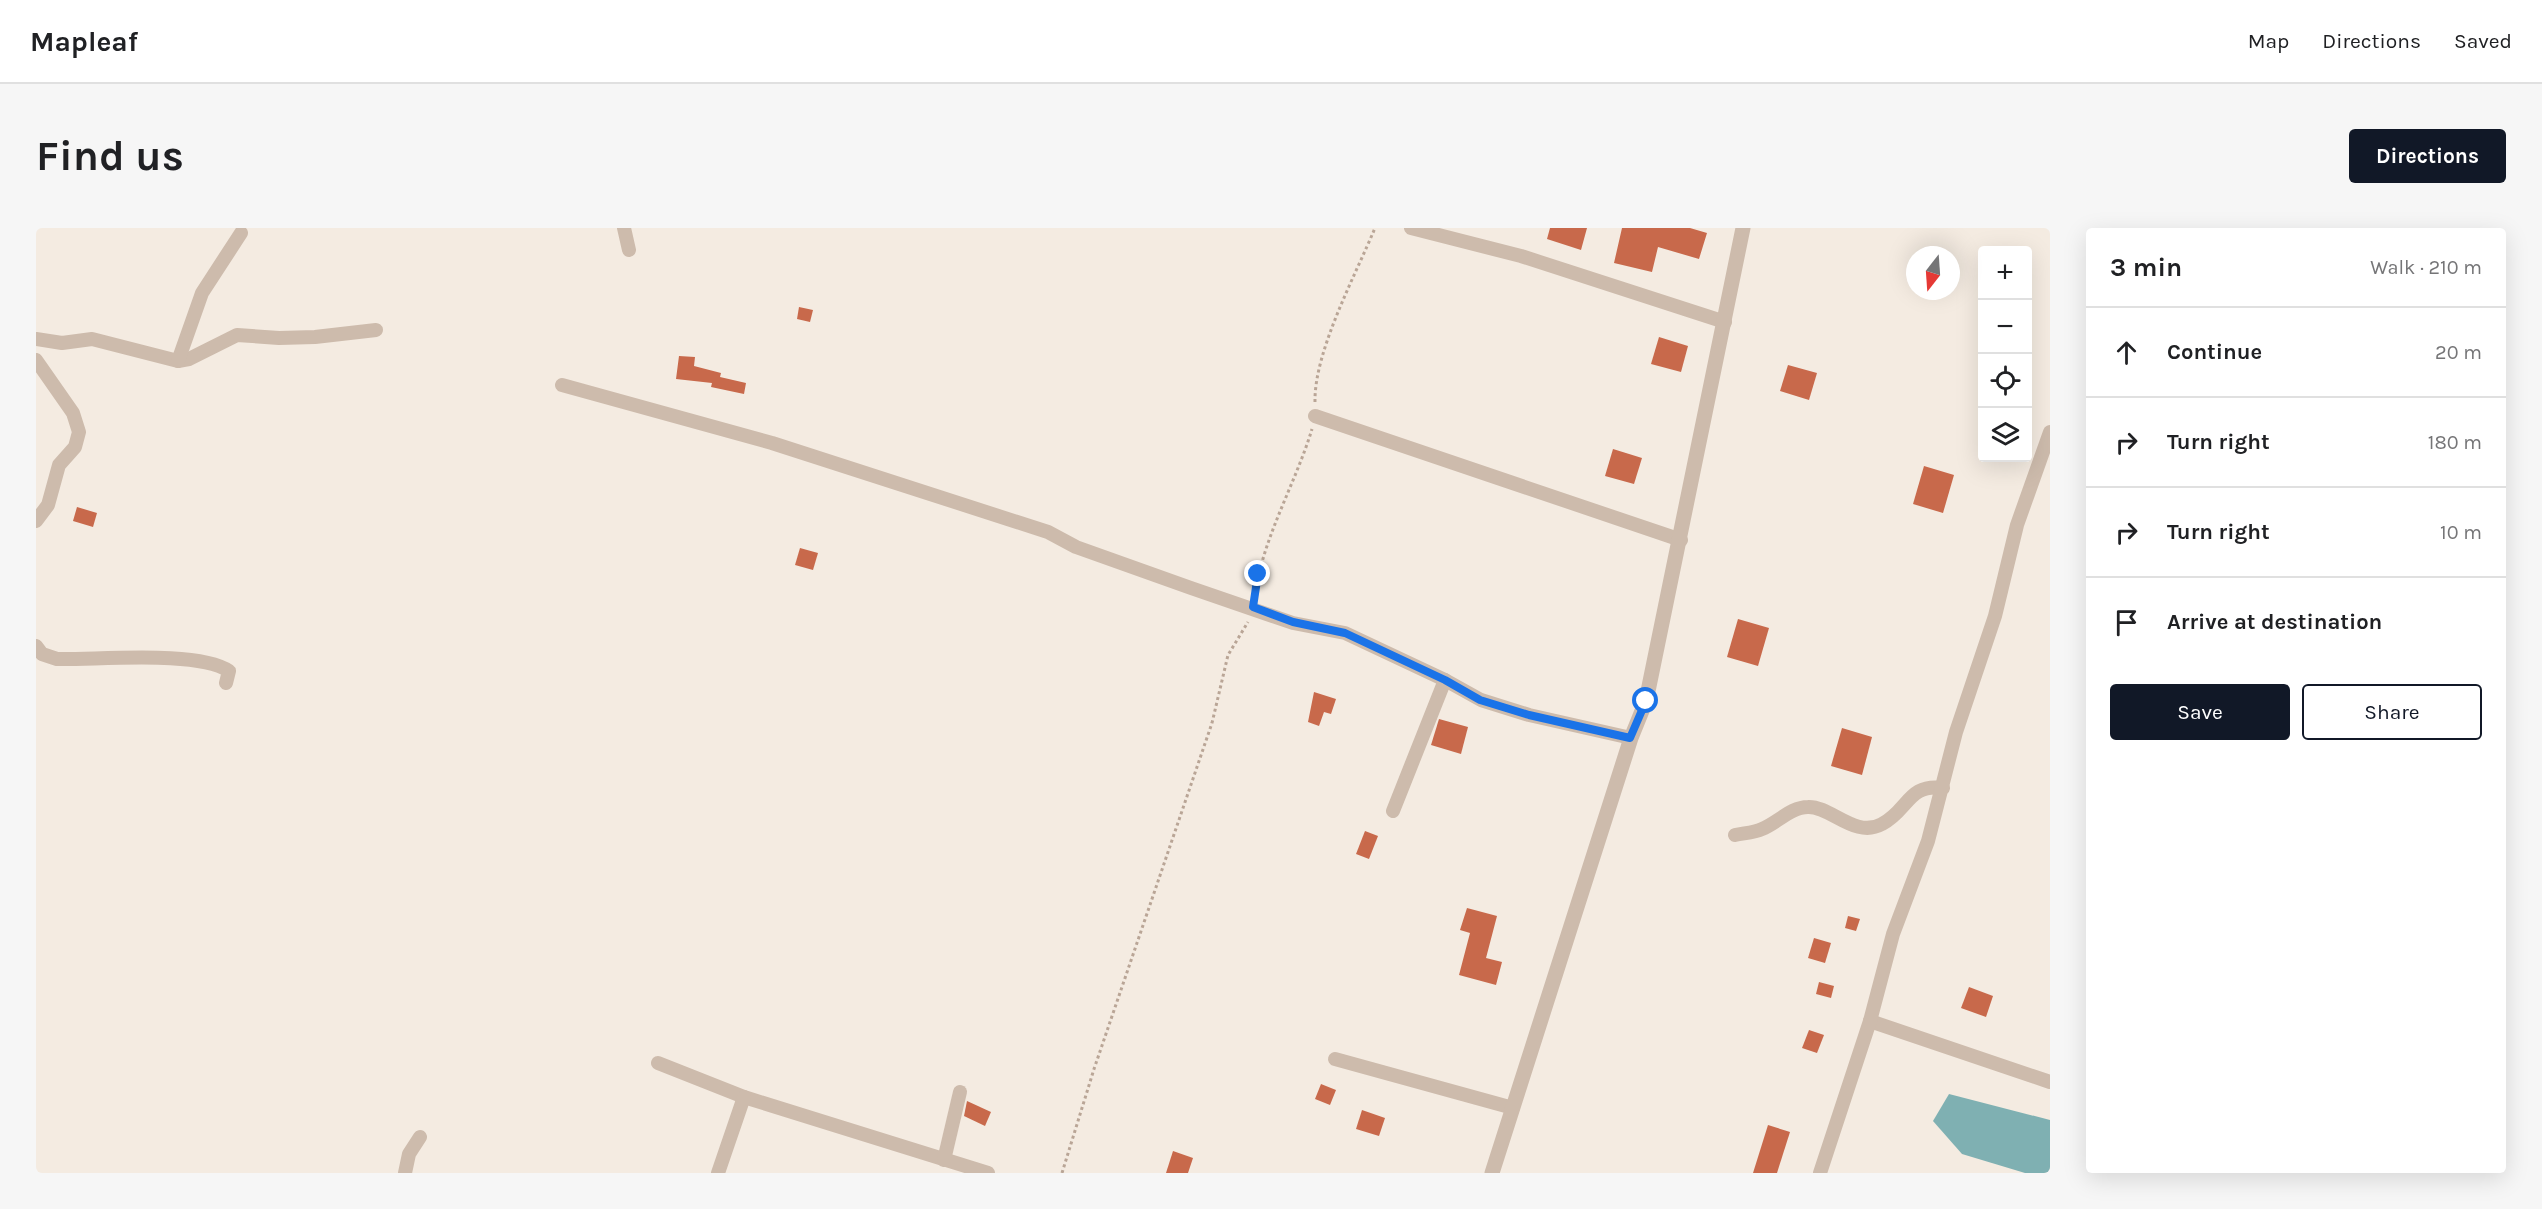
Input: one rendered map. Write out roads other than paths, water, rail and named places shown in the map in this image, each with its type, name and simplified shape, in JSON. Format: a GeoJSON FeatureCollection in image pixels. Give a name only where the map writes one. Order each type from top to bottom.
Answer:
{"type":"FeatureCollection","features":[{"type":"Feature","properties":{"kind":"street"},"geometry":{"type":"LineString","coordinates":[[624,228],[629,250]]}},
{"type":"Feature","properties":{"kind":"street"},"geometry":{"type":"LineString","coordinates":[[1411,228],[1521,256],[1725,322]]}},
{"type":"Feature","properties":{"kind":"street"},"geometry":{"type":"LineString","coordinates":[[1492,1173],[1630,738],[1646,701],[1681,540],[1743,228]]}},
{"type":"Feature","properties":{"kind":"street"},"geometry":{"type":"LineString","coordinates":[[178,361],[202,293],[240,233]]}},
{"type":"Feature","properties":{"kind":"street"},"geometry":{"type":"LineString","coordinates":[[36,339],[62,343],[92,339],[178,361],[237,335],[315,337],[376,330]]}},
{"type":"Feature","properties":{"kind":"street"},"geometry":{"type":"LineString","coordinates":[[36,360],[73,413],[79,432],[75,447],[59,465],[48,505],[36,521]]}},
{"type":"Feature","properties":{"kind":"street"},"geometry":{"type":"LineString","coordinates":[[562,385],[783,446],[1048,532],[1076,547],[1293,622],[1345,633],[1445,680],[1480,700],[1529,715],[1630,738]]}},
{"type":"Feature","properties":{"kind":"street"},"geometry":{"type":"LineString","coordinates":[[1316,416],[1681,540]]}},
{"type":"Feature","properties":{"kind":"street"},"geometry":{"type":"LineString","coordinates":[[1820,1173],[1870,1022],[1893,934],[1928,841],[1956,732],[1995,615],[2017,525],[2050,432]]}},
{"type":"Feature","properties":{"kind":"street"},"geometry":{"type":"LineString","coordinates":[[36,646],[42,654],[57,659],[172,658],[219,664],[229,670],[226,683]]}},
{"type":"Feature","properties":{"kind":"street"},"geometry":{"type":"LineString","coordinates":[[1393,811],[1445,680]]}},
{"type":"Feature","properties":{"kind":"street"},"geometry":{"type":"LineString","coordinates":[[1735,835],[1761,830],[1797,808],[1810,806],[1850,824],[1869,828],[1883,824],[1920,789],[1929,786],[1942,788]]}},
{"type":"Feature","properties":{"kind":"street"},"geometry":{"type":"LineString","coordinates":[[1870,1022],[2050,1082]]}},
{"type":"Feature","properties":{"kind":"street"},"geometry":{"type":"LineString","coordinates":[[1335,1059],[1513,1108]]}},
{"type":"Feature","properties":{"kind":"street"},"geometry":{"type":"LineString","coordinates":[[658,1063],[744,1097],[988,1173]]}},
{"type":"Feature","properties":{"kind":"street"},"geometry":{"type":"LineString","coordinates":[[944,1160],[960,1092]]}},
{"type":"Feature","properties":{"kind":"street"},"geometry":{"type":"LineString","coordinates":[[718,1173],[744,1097]]}},
{"type":"Feature","properties":{"kind":"street"},"geometry":{"type":"LineString","coordinates":[[405,1173],[409,1154],[420,1137]]}},
{"type":"Feature","properties":{"kind":"water"},"geometry":{"type":"Polygon","coordinates":[[[1949,1094],[2050,1120],[2050,1173],[2025,1173],[1962,1154],[1933,1121],[1949,1094]]]}}]}
